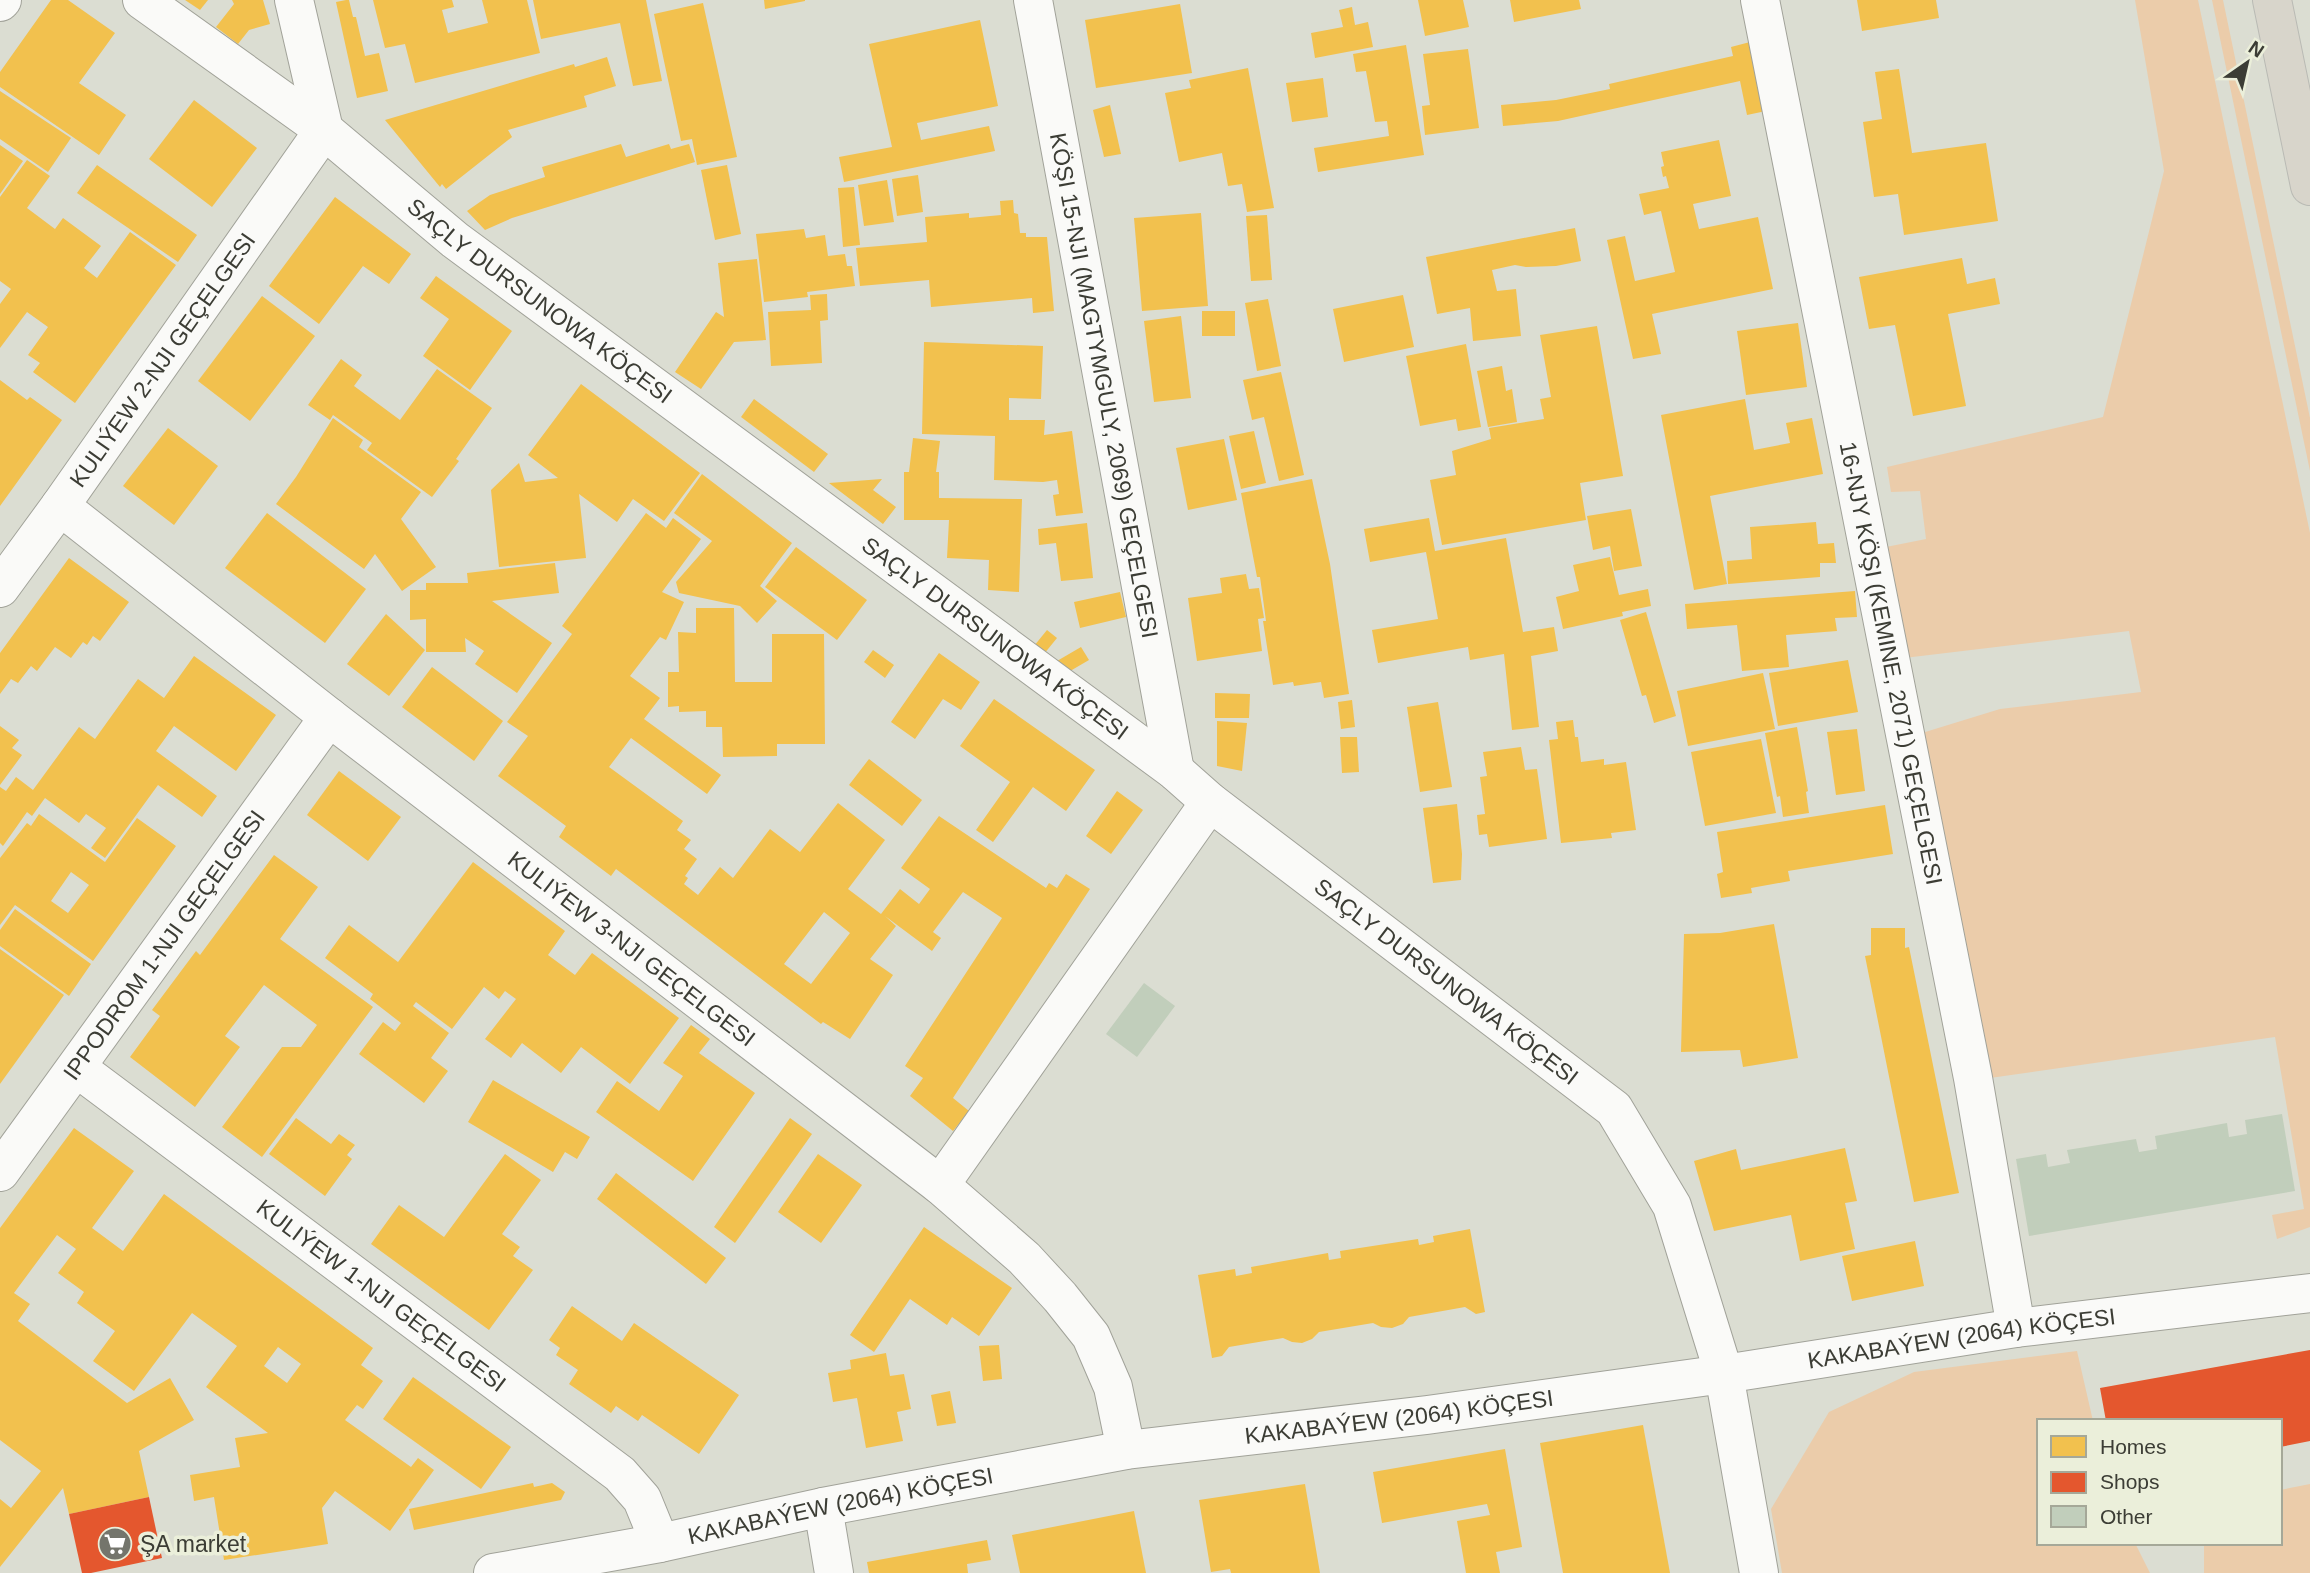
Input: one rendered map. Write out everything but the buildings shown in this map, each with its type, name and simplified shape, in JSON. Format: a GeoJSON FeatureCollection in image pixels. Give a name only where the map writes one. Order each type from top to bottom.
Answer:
{"type":"FeatureCollection","features":[{"type":"Feature","properties":{"kind":"highway"},"geometry":{"type":"LineString","coordinates":[[2272,0],[2310,186]]}},
{"type":"Feature","properties":{"kind":"street","name":"SAÇLY DURSUNOWA KÖÇESI"},"geometry":{"type":"LineString","coordinates":[[142,0],[324,130],[455,240],[1175,771],[1210,802],[1614,1109],[1672,1206],[1724,1374],[1759,1573]]}},
{"type":"Feature","properties":{"kind":"street"},"geometry":{"type":"LineString","coordinates":[[294,0],[324,130]]}},
{"type":"Feature","properties":{"kind":"street","name":"KÖŞI 15-NJI (MAGTYMGULY, 2069) GEÇELGESI"},"geometry":{"type":"LineString","coordinates":[[1033,0],[1175,771]]}},
{"type":"Feature","properties":{"kind":"street","name":"16-NJY KÖŞI (KEMINE, 2071) GEÇELGESI"},"geometry":{"type":"LineString","coordinates":[[1759,0],[1968,1050],[2016,1328]]}},
{"type":"Feature","properties":{"kind":"street","name":"KULIÝEW 2-NJI GEÇELGESI"},"geometry":{"type":"LineString","coordinates":[[0,587],[324,130]]}},
{"type":"Feature","properties":{"kind":"street","name":"KULIÝEW 3-NJI GEÇELGESI"},"geometry":{"type":"LineString","coordinates":[[60,506],[329,717],[940,1185],[1024,1258],[1091,1336],[1113,1387],[1126,1450]]}},
{"type":"Feature","properties":{"kind":"street","name":"IPPODROM 1-NJI GEÇELGESI"},"geometry":{"type":"LineString","coordinates":[[0,1172],[329,717]]}},
{"type":"Feature","properties":{"kind":"street"},"geometry":{"type":"LineString","coordinates":[[940,1185],[1210,802]]}},
{"type":"Feature","properties":{"kind":"street","name":"KULIÝEW 1-NJI GEÇELGESI"},"geometry":{"type":"LineString","coordinates":[[77,1068],[620,1474],[642,1499],[660,1543]]}},
{"type":"Feature","properties":{"kind":"street","name":"KAKABAÝEW (2064) KÖÇESI"},"geometry":{"type":"LineString","coordinates":[[493,1573],[660,1543],[823,1507],[1126,1450],[1427,1415],[1724,1374],[2016,1328],[2310,1293]]}},
{"type":"Feature","properties":{"kind":"street"},"geometry":{"type":"LineString","coordinates":[[823,1507],[834,1573]]}},
{"type":"Feature","properties":{"kind":"shaded area"},"geometry":{"type":"Polygon","coordinates":[[[2135,0],[2198,0],[2310,533],[2310,1227],[2277,1239],[2272,1215],[2304,1209],[2275,1037],[1990,1078],[1922,733],[2000,709],[2141,692],[2129,631],[1904,658],[1886,547],[1926,539],[1920,491],[1891,492],[1887,467],[2103,417],[2164,171],[2135,0]]]}},
{"type":"Feature","properties":{"kind":"shaded area"},"geometry":{"type":"Polygon","coordinates":[[[2212,0],[2223,0],[2310,418],[2310,471],[2212,0]]]}},
{"type":"Feature","properties":{"kind":"shaded area"},"geometry":{"type":"Polygon","coordinates":[[[2077,1351],[2093,1419],[2037,1419],[2037,1545],[2136,1545],[2150,1573],[1782,1573],[1771,1509],[1829,1412],[1914,1372],[2077,1351]]]}},
{"type":"Feature","properties":{"kind":"shaded area"},"geometry":{"type":"Polygon","coordinates":[[[2310,1484],[2310,1573],[2204,1573],[2204,1545],[2282,1545],[2282,1490],[2310,1484]]]}},
{"type":"Feature","properties":{"kind":"place","name":"ŞA market"},"geometry":{"type":"Point","coordinates":[115,1544]}}]}
